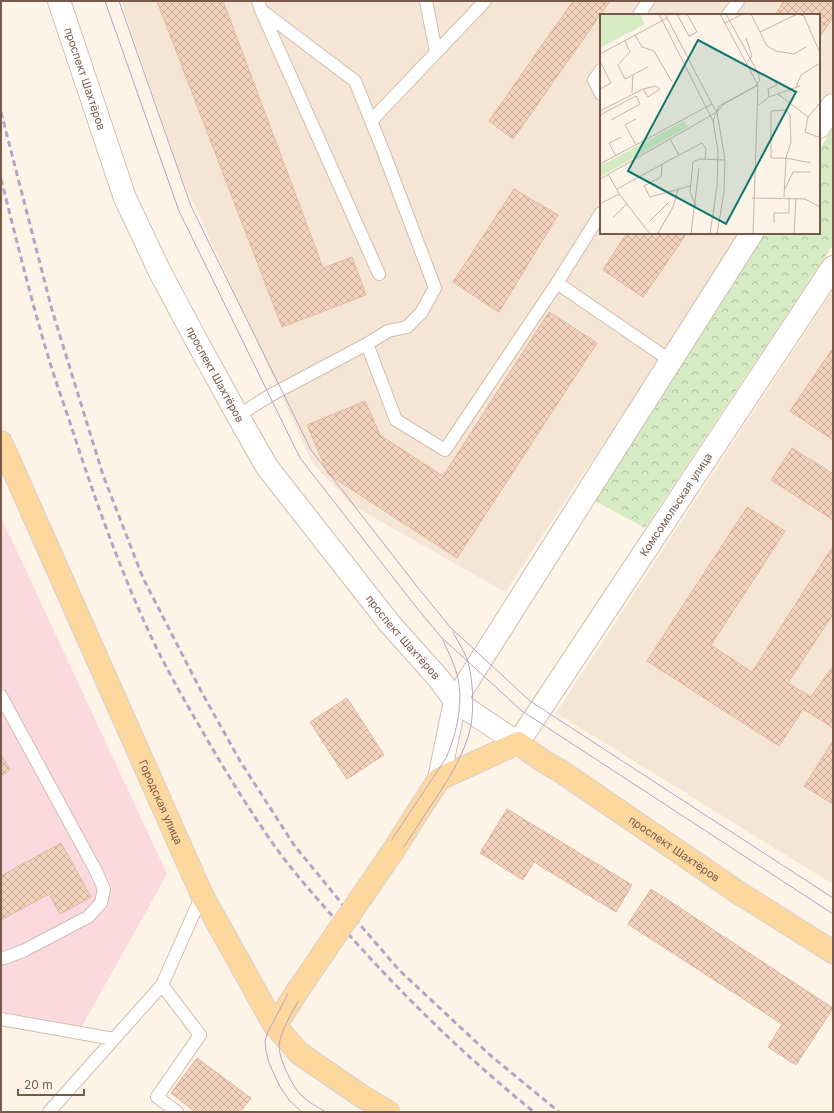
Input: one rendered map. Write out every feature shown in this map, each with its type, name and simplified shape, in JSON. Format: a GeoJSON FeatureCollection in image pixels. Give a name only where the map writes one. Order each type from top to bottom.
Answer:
{"type":"FeatureCollection","features":[{"type":"Feature","properties":{"kind":"main road","name":"проспект Шахтёров"},"geometry":{"type":"LineString","coordinates":[[59,1],[125,198],[162,277],[238,416],[267,467],[390,624],[440,680],[455,701]]}},
{"type":"Feature","properties":{"kind":"main road"},"geometry":{"type":"LineString","coordinates":[[820,125],[833,105]]}},
{"type":"Feature","properties":{"kind":"main road"},"geometry":{"type":"LineString","coordinates":[[275,1026],[393,851],[439,779],[455,701],[751,234]]}},
{"type":"Feature","properties":{"kind":"main road","name":"Комсомольская улица"},"geometry":{"type":"LineString","coordinates":[[518,743],[833,267]]}},
{"type":"Feature","properties":{"kind":"main road","name":"Городская улица"},"geometry":{"type":"LineString","coordinates":[[1,442],[202,895],[275,1026],[299,1053],[360,1095],[388,1112]]}},
{"type":"Feature","properties":{"kind":"main road"},"geometry":{"type":"LineString","coordinates":[[455,701],[518,743]]}},
{"type":"Feature","properties":{"kind":"main road","name":"проспект Шахтёров"},"geometry":{"type":"LineString","coordinates":[[518,743],[739,894],[833,952]]}},
{"type":"Feature","properties":{"kind":"main road"},"geometry":{"type":"LineString","coordinates":[[439,779],[518,743]]}},
{"type":"Feature","properties":{"kind":"lane"},"geometry":{"type":"LineString","coordinates":[[426,1],[436,52]]}},
{"type":"Feature","properties":{"kind":"lane"},"geometry":{"type":"LineString","coordinates":[[371,121],[485,1]]}},
{"type":"Feature","properties":{"kind":"lane"},"geometry":{"type":"LineString","coordinates":[[640,14],[648,1]]}},
{"type":"Feature","properties":{"kind":"lane"},"geometry":{"type":"LineString","coordinates":[[729,14],[738,1]]}},
{"type":"Feature","properties":{"kind":"lane"},"geometry":{"type":"LineString","coordinates":[[238,416],[270,396],[367,344],[388,331],[407,327],[421,313],[435,288],[355,81],[259,6]]}},
{"type":"Feature","properties":{"kind":"lane"},"geometry":{"type":"LineString","coordinates":[[259,6],[379,274]]}},
{"type":"Feature","properties":{"kind":"lane"},"geometry":{"type":"LineString","coordinates":[[600,71],[594,80],[600,92]]}},
{"type":"Feature","properties":{"kind":"lane"},"geometry":{"type":"LineString","coordinates":[[367,344],[396,420],[445,450],[557,283],[600,215]]}},
{"type":"Feature","properties":{"kind":"lane"},"geometry":{"type":"LineString","coordinates":[[557,283],[671,361]]}},
{"type":"Feature","properties":{"kind":"lane"},"geometry":{"type":"LineString","coordinates":[[1,696],[96,871],[104,889],[101,903],[88,917],[23,951],[1,958]]}},
{"type":"Feature","properties":{"kind":"lane"},"geometry":{"type":"LineString","coordinates":[[49,1112],[162,986],[202,895]]}},
{"type":"Feature","properties":{"kind":"lane"},"geometry":{"type":"LineString","coordinates":[[162,986],[200,1035],[157,1096],[177,1112]]}},
{"type":"Feature","properties":{"kind":"lane"},"geometry":{"type":"LineString","coordinates":[[1,1019],[114,1038]]}},
{"type":"Feature","properties":{"kind":"shaded area"},"geometry":{"type":"Polygon","coordinates":[[[121,1],[833,1],[833,96],[820,116],[820,14],[600,14],[600,234],[742,234],[505,592],[352,505],[312,462],[181,176],[121,1]]]}},
{"type":"Feature","properties":{"kind":"shaded area"},"geometry":{"type":"Polygon","coordinates":[[[833,290],[833,884],[556,713],[833,290]]]}},
{"type":"Feature","properties":{"kind":"shaded area"},"geometry":{"type":"Polygon","coordinates":[[[1,517],[167,874],[82,1026],[1,1012],[1,517]]]}},
{"type":"Feature","properties":{"kind":"green space"},"geometry":{"type":"Polygon","coordinates":[[[833,128],[833,245],[645,528],[595,501],[765,234],[820,234],[820,148],[833,128]]]}},
{"type":"Feature","properties":{"kind":"building"},"geometry":{"type":"Polygon","coordinates":[[[157,1],[223,1],[323,268],[352,257],[366,295],[282,327],[157,1]]]}},
{"type":"Feature","properties":{"kind":"building"},"geometry":{"type":"Polygon","coordinates":[[[573,1],[610,1],[513,139],[489,121],[573,1]]]}},
{"type":"Feature","properties":{"kind":"building"},"geometry":{"type":"Polygon","coordinates":[[[784,1],[833,1],[833,17],[820,36],[820,14],[776,14],[784,1]]]}},
{"type":"Feature","properties":{"kind":"building"},"geometry":{"type":"Polygon","coordinates":[[[514,189],[558,215],[499,312],[453,282],[514,189]]]}},
{"type":"Feature","properties":{"kind":"building"},"geometry":{"type":"Polygon","coordinates":[[[626,234],[686,234],[643,297],[603,270],[626,234]]]}},
{"type":"Feature","properties":{"kind":"building"},"geometry":{"type":"Polygon","coordinates":[[[549,312],[597,343],[457,558],[328,474],[307,425],[365,401],[380,435],[443,476],[549,312]]]}},
{"type":"Feature","properties":{"kind":"building"},"geometry":{"type":"Polygon","coordinates":[[[833,348],[833,440],[790,411],[833,348]]]}},
{"type":"Feature","properties":{"kind":"building"},"geometry":{"type":"Polygon","coordinates":[[[792,448],[833,474],[833,520],[771,480],[792,448]]]}},
{"type":"Feature","properties":{"kind":"building"},"geometry":{"type":"Polygon","coordinates":[[[747,507],[785,531],[711,645],[752,672],[833,546],[833,614],[788,683],[811,697],[833,666],[833,728],[803,709],[779,746],[647,661],[747,507]]]}},
{"type":"Feature","properties":{"kind":"building"},"geometry":{"type":"Polygon","coordinates":[[[347,698],[384,755],[347,779],[310,722],[347,698]]]}},
{"type":"Feature","properties":{"kind":"building"},"geometry":{"type":"Polygon","coordinates":[[[833,741],[833,804],[804,786],[833,741]]]}},
{"type":"Feature","properties":{"kind":"building"},"geometry":{"type":"Polygon","coordinates":[[[1,755],[10,770],[1,776],[1,755]]]}},
{"type":"Feature","properties":{"kind":"building"},"geometry":{"type":"Polygon","coordinates":[[[507,809],[632,885],[616,912],[534,862],[523,880],[480,853],[507,809]]]}},
{"type":"Feature","properties":{"kind":"building"},"geometry":{"type":"Polygon","coordinates":[[[61,843],[91,897],[60,914],[49,894],[1,920],[1,876],[61,843]]]}},
{"type":"Feature","properties":{"kind":"building"},"geometry":{"type":"Polygon","coordinates":[[[651,889],[833,1008],[796,1065],[768,1047],[782,1024],[628,924],[651,889]]]}},
{"type":"Feature","properties":{"kind":"building"},"geometry":{"type":"Polygon","coordinates":[[[197,1058],[251,1098],[240,1112],[195,1112],[171,1093],[197,1058]]]}},
{"type":"Feature","properties":{"kind":"tram line"},"geometry":{"type":"LineString","coordinates":[[105,1],[179,211],[300,458],[416,607],[441,637],[522,711],[833,914]]}},
{"type":"Feature","properties":{"kind":"tram line"},"geometry":{"type":"LineString","coordinates":[[119,1],[191,206],[311,450],[415,584],[450,627],[530,701],[833,898]]}},
{"type":"Feature","properties":{"kind":"tram line"},"geometry":{"type":"LineString","coordinates":[[326,1112],[304,1098],[297,1091],[281,1058],[279,1046],[281,1037],[289,1017],[302,996],[450,777],[462,752],[471,725],[472,685],[467,658],[453,632]]}},
{"type":"Feature","properties":{"kind":"tram line"},"geometry":{"type":"LineString","coordinates":[[302,1112],[289,1100],[280,1087],[269,1063],[265,1041],[268,1032],[292,986],[446,758],[456,727],[460,704],[460,693],[456,671],[443,640]]}},
{"type":"Feature","properties":{"kind":"railway"},"geometry":{"type":"LineString","coordinates":[[1,112],[52,310],[103,475],[143,578],[201,691],[240,761],[294,845],[399,970],[490,1055],[559,1112]]}},
{"type":"Feature","properties":{"kind":"railway"},"geometry":{"type":"LineString","coordinates":[[1,179],[44,343],[96,499],[114,549],[144,621],[160,655],[188,707],[258,822],[283,857],[309,889],[359,946],[406,996],[481,1067],[534,1112]]}}]}
